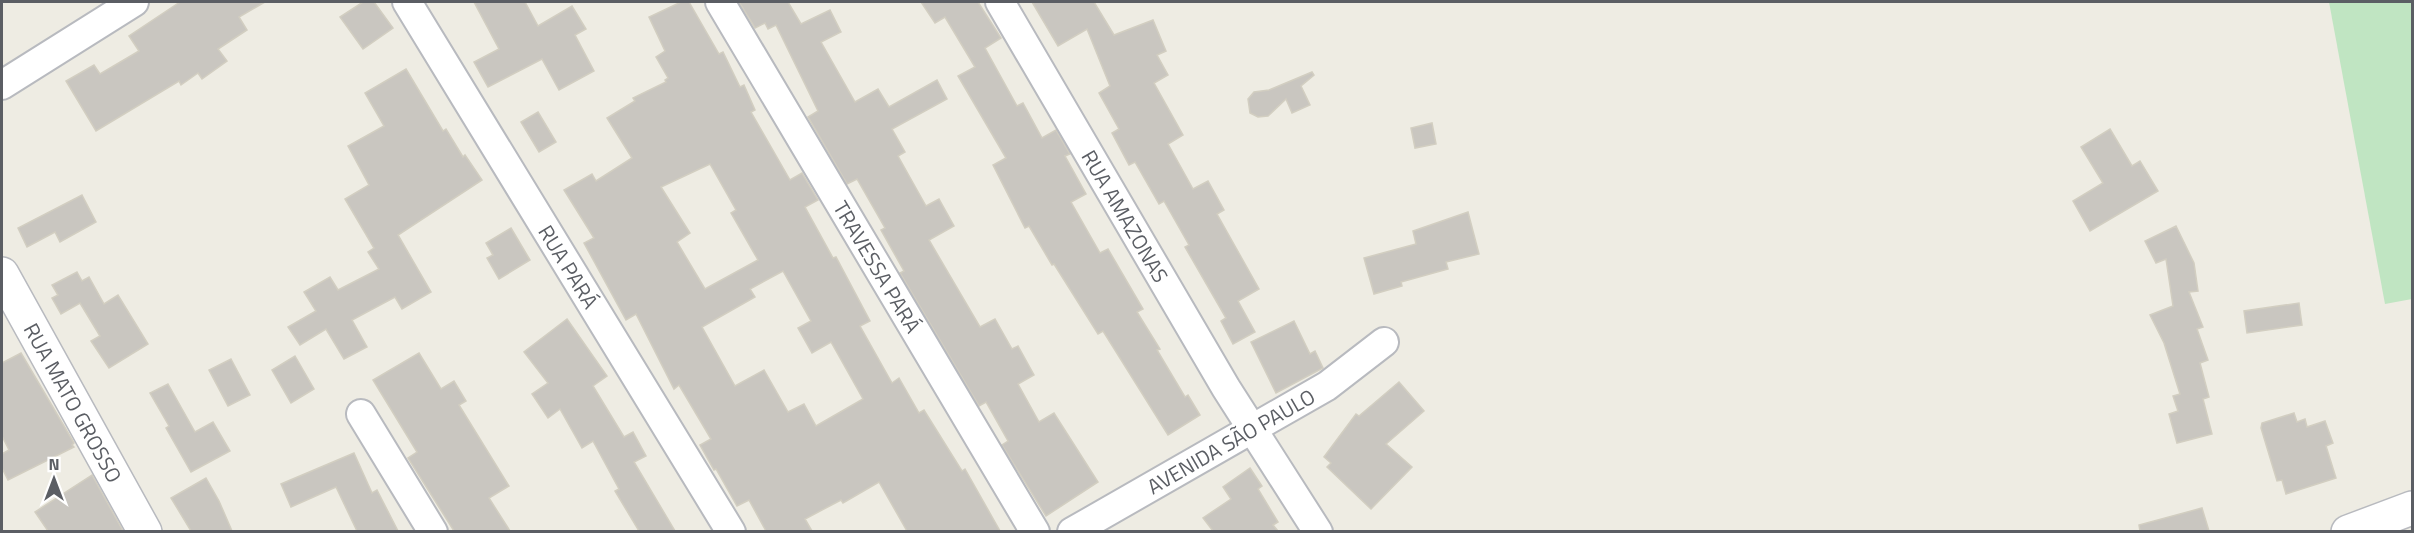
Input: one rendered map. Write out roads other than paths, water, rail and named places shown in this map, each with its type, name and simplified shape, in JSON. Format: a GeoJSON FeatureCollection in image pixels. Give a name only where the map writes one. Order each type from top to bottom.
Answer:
{"type":"FeatureCollection","features":[{"type":"Feature","properties":{"kind":"street"},"geometry":{"type":"LineString","coordinates":[[2,85],[134,2]]}},
{"type":"Feature","properties":{"kind":"street","name":"RUA PARÁ"},"geometry":{"type":"LineString","coordinates":[[407,2],[731,531]]}},
{"type":"Feature","properties":{"kind":"street","name":"TRAVESSA PARÁ"},"geometry":{"type":"LineString","coordinates":[[720,2],[1035,531]]}},
{"type":"Feature","properties":{"kind":"street","name":"RUA AMAZONAS"},"geometry":{"type":"LineString","coordinates":[[1000,2],[1252,428],[1318,531]]}},
{"type":"Feature","properties":{"kind":"street","name":"RUA MATO GROSSO"},"geometry":{"type":"LineString","coordinates":[[2,274],[145,531]]}},
{"type":"Feature","properties":{"kind":"street","name":"AVENIDA SÃO PAULO"},"geometry":{"type":"LineString","coordinates":[[1072,531],[1328,386],[1383,342]]}},
{"type":"Feature","properties":{"kind":"street"},"geometry":{"type":"LineString","coordinates":[[361,414],[433,531]]}},
{"type":"Feature","properties":{"kind":"street"},"geometry":{"type":"LineString","coordinates":[[2348,531],[2412,508]]}}]}
